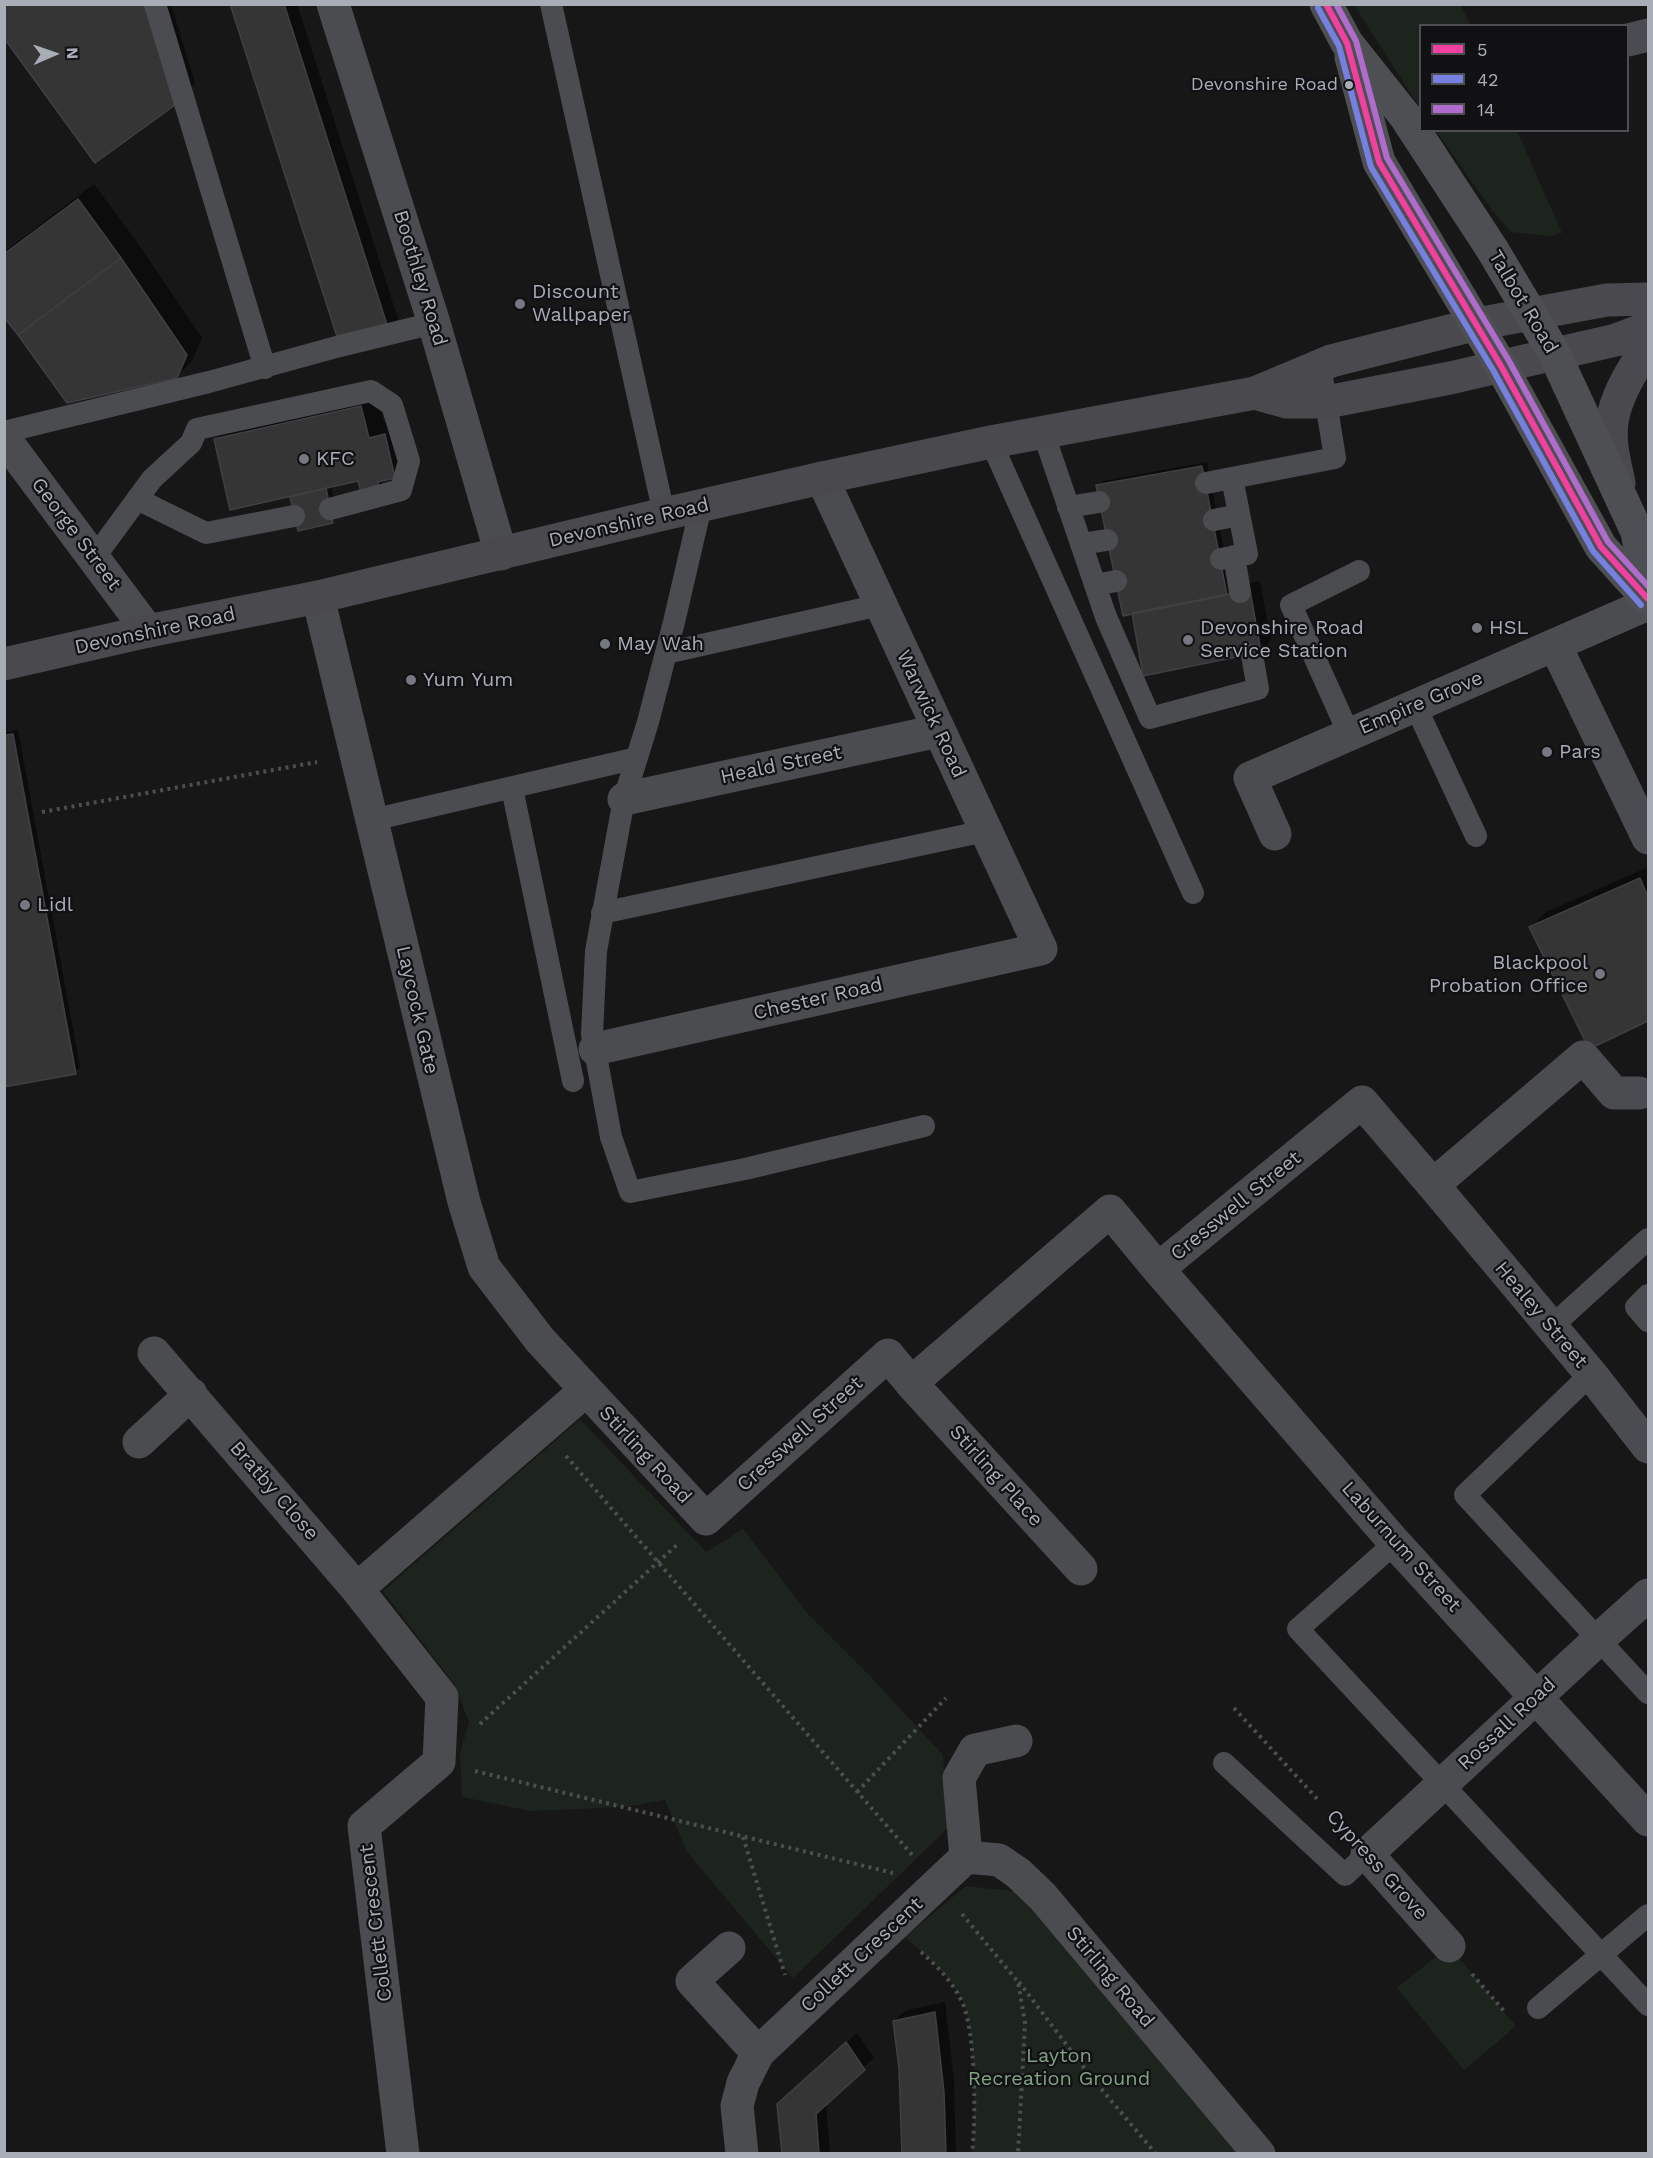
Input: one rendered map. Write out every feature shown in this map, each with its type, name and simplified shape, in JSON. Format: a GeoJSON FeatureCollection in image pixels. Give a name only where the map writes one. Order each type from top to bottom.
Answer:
{"type":"FeatureCollection","features":[{"type":"Feature","properties":{"kind":"main road","name":"Talbot Road"},"geometry":{"type":"LineString","coordinates":[[1326,4],[1347,44],[1405,116],[1532,313],[1554,353],[1637,532],[1648,587]]}},
{"type":"Feature","properties":{"kind":"main road","name":"Talbot Road"},"geometry":{"type":"LineString","coordinates":[[1347,44],[1379,162],[1477,324],[1601,547],[1648,599]]}},
{"type":"Feature","properties":{"kind":"main road","name":"Devonshire Road"},"geometry":{"type":"LineString","coordinates":[[4,664],[148,631],[318,597],[822,478],[991,442],[1255,393],[1320,365],[1477,324],[1607,300],[1648,299]]}},
{"type":"Feature","properties":{"kind":"main road","name":"Devonshire Road"},"geometry":{"type":"LineString","coordinates":[[1255,393],[1287,402],[1327,402],[1450,378],[1616,340],[1648,328]]}},
{"type":"Feature","properties":{"kind":"main road"},"geometry":{"type":"LineString","coordinates":[[1621,496],[1614,459],[1612,423],[1619,396],[1648,345]]}},
{"type":"Feature","properties":{"kind":"street","name":"Boothley Road"},"geometry":{"type":"LineString","coordinates":[[333,4],[434,323],[501,554]]}},
{"type":"Feature","properties":{"kind":"street"},"geometry":{"type":"LineString","coordinates":[[1629,40],[1648,35]]}},
{"type":"Feature","properties":{"kind":"street","name":"George Street"},"geometry":{"type":"LineString","coordinates":[[4,438],[148,631]]}},
{"type":"Feature","properties":{"kind":"street","name":"Warwick Road"},"geometry":{"type":"LineString","coordinates":[[822,478],[1041,949]]}},
{"type":"Feature","properties":{"kind":"street","name":"Laycock Gate"},"geometry":{"type":"LineString","coordinates":[[318,597],[464,1202],[484,1268],[540,1340],[585,1391]]}},
{"type":"Feature","properties":{"kind":"street","name":"Empire Grove"},"geometry":{"type":"LineString","coordinates":[[1275,834],[1250,778],[1648,604]]}},
{"type":"Feature","properties":{"kind":"street"},"geometry":{"type":"LineString","coordinates":[[1556,645],[1648,838]]}},
{"type":"Feature","properties":{"kind":"street","name":"Heald Street"},"geometry":{"type":"LineString","coordinates":[[624,799],[938,731]]}},
{"type":"Feature","properties":{"kind":"street","name":"Chester Road"},"geometry":{"type":"LineString","coordinates":[[595,1049],[1041,949]]}},
{"type":"Feature","properties":{"kind":"street"},"geometry":{"type":"LineString","coordinates":[[1433,1185],[1583,1057],[1614,1093],[1639,1093]]}},
{"type":"Feature","properties":{"kind":"street","name":"Cresswell Street"},"geometry":{"type":"LineString","coordinates":[[706,1519],[888,1355],[911,1383],[1110,1211],[1158,1269],[1362,1102],[1433,1185]]}},
{"type":"Feature","properties":{"kind":"street","name":"Healey Street"},"geometry":{"type":"LineString","coordinates":[[1433,1185],[1591,1374],[1648,1447]]}},
{"type":"Feature","properties":{"kind":"street","name":"Laburnum Street"},"geometry":{"type":"LineString","coordinates":[[1158,1269],[1395,1543],[1648,1820]]}},
{"type":"Feature","properties":{"kind":"street","name":"Bratby Close"},"geometry":{"type":"LineString","coordinates":[[154,1353],[357,1589]]}},
{"type":"Feature","properties":{"kind":"street","name":"Stirling Place"},"geometry":{"type":"LineString","coordinates":[[911,1383],[1081,1569]]}},
{"type":"Feature","properties":{"kind":"street"},"geometry":{"type":"LineString","coordinates":[[439,1762],[442,1697],[357,1589],[585,1391]]}},
{"type":"Feature","properties":{"kind":"street","name":"Stirling Road"},"geometry":{"type":"LineString","coordinates":[[585,1391],[706,1519]]}},
{"type":"Feature","properties":{"kind":"street"},"geometry":{"type":"LineString","coordinates":[[140,1442],[191,1394]]}},
{"type":"Feature","properties":{"kind":"street","name":"Rossall Road"},"geometry":{"type":"LineString","coordinates":[[1367,1854],[1648,1595]]}},
{"type":"Feature","properties":{"kind":"street"},"geometry":{"type":"LineString","coordinates":[[966,1857],[959,1778],[975,1750],[1016,1741]]}},
{"type":"Feature","properties":{"kind":"street","name":"Collett Crescent"},"geometry":{"type":"LineString","coordinates":[[404,2154],[364,1826],[439,1762]]}},
{"type":"Feature","properties":{"kind":"street","name":"Cypress Grove"},"geometry":{"type":"LineString","coordinates":[[1367,1854],[1449,1946]]}},
{"type":"Feature","properties":{"kind":"street","name":"Stirling Road"},"geometry":{"type":"LineString","coordinates":[[966,1857],[999,1860],[1018,1873],[1043,1897],[1259,2154]]}},
{"type":"Feature","properties":{"kind":"street","name":"Collett Crescent"},"geometry":{"type":"LineString","coordinates":[[742,2154],[737,2106],[743,2083],[758,2053],[966,1857]]}},
{"type":"Feature","properties":{"kind":"street"},"geometry":{"type":"LineString","coordinates":[[729,1948],[692,1981],[758,2053]]}},
{"type":"Feature","properties":{"kind":"lane"},"geometry":{"type":"LineString","coordinates":[[155,4],[265,368]]}},
{"type":"Feature","properties":{"kind":"lane"},"geometry":{"type":"LineString","coordinates":[[550,4],[664,514]]}},
{"type":"Feature","properties":{"kind":"lane"},"geometry":{"type":"LineString","coordinates":[[4,432],[265,368],[340,346],[434,323]]}},
{"type":"Feature","properties":{"kind":"lane"},"geometry":{"type":"LineString","coordinates":[[1206,483],[1335,458],[1320,365]]}},
{"type":"Feature","properties":{"kind":"lane"},"geometry":{"type":"LineString","coordinates":[[94,558],[152,479],[191,443],[197,429],[371,391],[392,405],[409,461],[401,490],[330,509]]}},
{"type":"Feature","properties":{"kind":"lane"},"geometry":{"type":"LineString","coordinates":[[1043,432],[1081,544],[1105,583],[1106,616],[1149,717],[1258,689],[1252,655]]}},
{"type":"Feature","properties":{"kind":"lane"},"geometry":{"type":"LineString","coordinates":[[991,442],[1193,893]]}},
{"type":"Feature","properties":{"kind":"lane"},"geometry":{"type":"LineString","coordinates":[[1232,478],[1247,554],[1228,557],[1240,592]]}},
{"type":"Feature","properties":{"kind":"lane"},"geometry":{"type":"LineString","coordinates":[[137,499],[206,533],[294,516]]}},
{"type":"Feature","properties":{"kind":"lane"},"geometry":{"type":"LineString","coordinates":[[1068,507],[1099,502]]}},
{"type":"Feature","properties":{"kind":"lane"},"geometry":{"type":"LineString","coordinates":[[700,506],[666,653],[624,799],[596,951],[592,1034],[611,1137],[630,1191],[745,1169],[924,1126]]}},
{"type":"Feature","properties":{"kind":"lane"},"geometry":{"type":"LineString","coordinates":[[1214,520],[1239,515]]}},
{"type":"Feature","properties":{"kind":"lane"},"geometry":{"type":"LineString","coordinates":[[1081,544],[1107,540]]}},
{"type":"Feature","properties":{"kind":"lane"},"geometry":{"type":"LineString","coordinates":[[1349,734],[1291,605],[1359,572]]}},
{"type":"Feature","properties":{"kind":"lane"},"geometry":{"type":"LineString","coordinates":[[666,653],[880,605]]}},
{"type":"Feature","properties":{"kind":"lane"},"geometry":{"type":"LineString","coordinates":[[1415,705],[1476,836]]}},
{"type":"Feature","properties":{"kind":"lane"},"geometry":{"type":"LineString","coordinates":[[372,820],[637,758]]}},
{"type":"Feature","properties":{"kind":"lane"},"geometry":{"type":"LineString","coordinates":[[512,788],[573,1081]]}},
{"type":"Feature","properties":{"kind":"lane"},"geometry":{"type":"LineString","coordinates":[[602,913],[985,831]]}},
{"type":"Feature","properties":{"kind":"lane"},"geometry":{"type":"LineString","coordinates":[[1551,1327],[1648,1239]]}},
{"type":"Feature","properties":{"kind":"lane"},"geometry":{"type":"LineString","coordinates":[[1648,1295],[1636,1307],[1648,1321]]}},
{"type":"Feature","properties":{"kind":"lane"},"geometry":{"type":"LineString","coordinates":[[1591,1374],[1466,1495],[1648,1693]]}},
{"type":"Feature","properties":{"kind":"lane"},"geometry":{"type":"LineString","coordinates":[[1395,1543],[1298,1629],[1648,2005]]}},
{"type":"Feature","properties":{"kind":"lane"},"geometry":{"type":"LineString","coordinates":[[1224,1763],[1345,1875],[1367,1854]]}},
{"type":"Feature","properties":{"kind":"lane"},"geometry":{"type":"LineString","coordinates":[[1538,2008],[1648,1915]]}},
{"type":"Feature","properties":{"kind":"path"},"geometry":{"type":"LineString","coordinates":[[42,812],[188,787],[356,754]]}},
{"type":"Feature","properties":{"kind":"path"},"geometry":{"type":"LineString","coordinates":[[543,1428],[937,1884],[1156,2154]]}},
{"type":"Feature","properties":{"kind":"path"},"geometry":{"type":"LineString","coordinates":[[439,1762],[706,1519]]}},
{"type":"Feature","properties":{"kind":"path"},"geometry":{"type":"LineString","coordinates":[[857,1792],[946,1698]]}},
{"type":"Feature","properties":{"kind":"path","name":"Cypress Grove"},"geometry":{"type":"LineString","coordinates":[[1234,1708],[1320,1802]]}},
{"type":"Feature","properties":{"kind":"path"},"geometry":{"type":"LineString","coordinates":[[439,1762],[937,1884]]}},
{"type":"Feature","properties":{"kind":"path"},"geometry":{"type":"LineString","coordinates":[[744,1837],[798,2016]]}},
{"type":"Feature","properties":{"kind":"path"},"geometry":{"type":"LineString","coordinates":[[894,1925],[942,1971],[963,2002],[970,2031],[972,2058],[972,2154]]}},
{"type":"Feature","properties":{"kind":"path"},"geometry":{"type":"LineString","coordinates":[[1449,1946],[1509,2017]]}},
{"type":"Feature","properties":{"kind":"path"},"geometry":{"type":"LineString","coordinates":[[1018,1982],[1025,2023],[1018,2154]]}},
{"type":"Feature","properties":{"kind":"green space"},"geometry":{"type":"Polygon","coordinates":[[[1354,5],[1461,5],[1470,24],[1419,24],[1419,106],[1354,5]]]}},
{"type":"Feature","properties":{"kind":"green space"},"geometry":{"type":"Polygon","coordinates":[[[1437,132],[1517,132],[1562,233],[1550,236],[1511,232],[1491,209],[1437,132]]]}},
{"type":"Feature","properties":{"kind":"green space"},"geometry":{"type":"Polygon","coordinates":[[[580,1419],[706,1552],[743,1529],[808,1614],[871,1677],[943,1755],[948,1828],[793,1978],[687,1852],[665,1800],[625,1807],[531,1811],[462,1797],[460,1754],[469,1722],[454,1684],[383,1591],[580,1419]]]}},
{"type":"Feature","properties":{"kind":"green space","name":"Layton Recreation Ground"},"geometry":{"type":"Polygon","coordinates":[[[966,1886],[1021,1892],[1244,2153],[972,2153],[973,2055],[963,2002],[945,1975],[905,1937],[966,1886]]]}},
{"type":"Feature","properties":{"kind":"green space"},"geometry":{"type":"Polygon","coordinates":[[[1449,1946],[1516,2026],[1464,2070],[1397,1988],[1449,1946]]]}},
{"type":"Feature","properties":{"kind":"building"},"geometry":{"type":"Polygon","coordinates":[[[4,4],[144,4],[175,105],[95,163],[4,38],[4,4]]]}},
{"type":"Feature","properties":{"kind":"building"},"geometry":{"type":"Polygon","coordinates":[[[230,4],[284,4],[389,331],[340,346],[230,4]]]}},
{"type":"Feature","properties":{"kind":"building"},"geometry":{"type":"Polygon","coordinates":[[[78,199],[121,258],[18,335],[4,317],[4,254],[78,199]]]}},
{"type":"Feature","properties":{"kind":"building"},"geometry":{"type":"Polygon","coordinates":[[[121,258],[187,355],[177,378],[67,403],[18,335],[121,258]]]}},
{"type":"Feature","properties":{"kind":"building","name":"KFC"},"geometry":{"type":"Polygon","coordinates":[[[361,406],[369,438],[385,434],[395,478],[378,482],[379,488],[361,492],[358,481],[230,510],[214,439],[361,406]]]}},
{"type":"Feature","properties":{"kind":"building"},"geometry":{"type":"Polygon","coordinates":[[[1202,466],[1227,595],[1123,616],[1096,485],[1202,466]]]}},
{"type":"Feature","properties":{"kind":"building"},"geometry":{"type":"Polygon","coordinates":[[[326,488],[333,523],[298,531],[290,497],[326,488]]]}},
{"type":"Feature","properties":{"kind":"building"},"geometry":{"type":"Polygon","coordinates":[[[1250,590],[1261,652],[1143,676],[1132,613],[1250,590]]]}},
{"type":"Feature","properties":{"kind":"building","name":"Lidl"},"geometry":{"type":"Polygon","coordinates":[[[13,734],[76,1074],[4,1087],[4,735],[13,734]]]}},
{"type":"Feature","properties":{"kind":"building","name":"Blackpool Probation Office"},"geometry":{"type":"Polygon","coordinates":[[[1640,878],[1648,897],[1648,1021],[1589,1049],[1529,927],[1640,878]]]}},
{"type":"Feature","properties":{"kind":"building"},"geometry":{"type":"Polygon","coordinates":[[[935,2012],[944,2092],[946,2154],[902,2154],[899,2068],[893,2021],[935,2012]]]}},
{"type":"Feature","properties":{"kind":"building"},"geometry":{"type":"Polygon","coordinates":[[[846,2042],[865,2070],[816,2114],[819,2154],[782,2154],[777,2104],[846,2042]]]}},
{"type":"Feature","properties":{"kind":"transit line","name":"5"},"geometry":{"type":"LineString","coordinates":[[1326,4],[1347,43],[1379,162],[1501,366],[1601,547],[1648,599]]}},
{"type":"Feature","properties":{"kind":"transit line","name":"14"},"geometry":{"type":"LineString","coordinates":[[1336,4],[1356,41],[1387,158],[1509,361],[1608,542],[1648,586]]}},
{"type":"Feature","properties":{"kind":"transit line","name":"42"},"geometry":{"type":"LineString","coordinates":[[1318,8],[1339,46],[1371,167],[1493,370],[1593,551],[1641,605]]}},
{"type":"Feature","properties":{"kind":"place","name":"Devonshire Road"},"geometry":{"type":"Point","coordinates":[1349,85]}},
{"type":"Feature","properties":{"kind":"place","name":"Discount Wallpaper"},"geometry":{"type":"Point","coordinates":[520,304]}},
{"type":"Feature","properties":{"kind":"place","name":"KFC"},"geometry":{"type":"Point","coordinates":[304,459]}},
{"type":"Feature","properties":{"kind":"place","name":"HSL"},"geometry":{"type":"Point","coordinates":[1477,628]}},
{"type":"Feature","properties":{"kind":"place","name":"Devonshire Road Service Station"},"geometry":{"type":"Point","coordinates":[1188,640]}},
{"type":"Feature","properties":{"kind":"place","name":"May Wah"},"geometry":{"type":"Point","coordinates":[605,644]}},
{"type":"Feature","properties":{"kind":"place","name":"Yum Yum"},"geometry":{"type":"Point","coordinates":[411,680]}},
{"type":"Feature","properties":{"kind":"place","name":"Pars"},"geometry":{"type":"Point","coordinates":[1547,752]}},
{"type":"Feature","properties":{"kind":"place","name":"Lidl"},"geometry":{"type":"Point","coordinates":[25,905]}},
{"type":"Feature","properties":{"kind":"place","name":"Blackpool Probation Office"},"geometry":{"type":"Point","coordinates":[1600,974]}}]}
